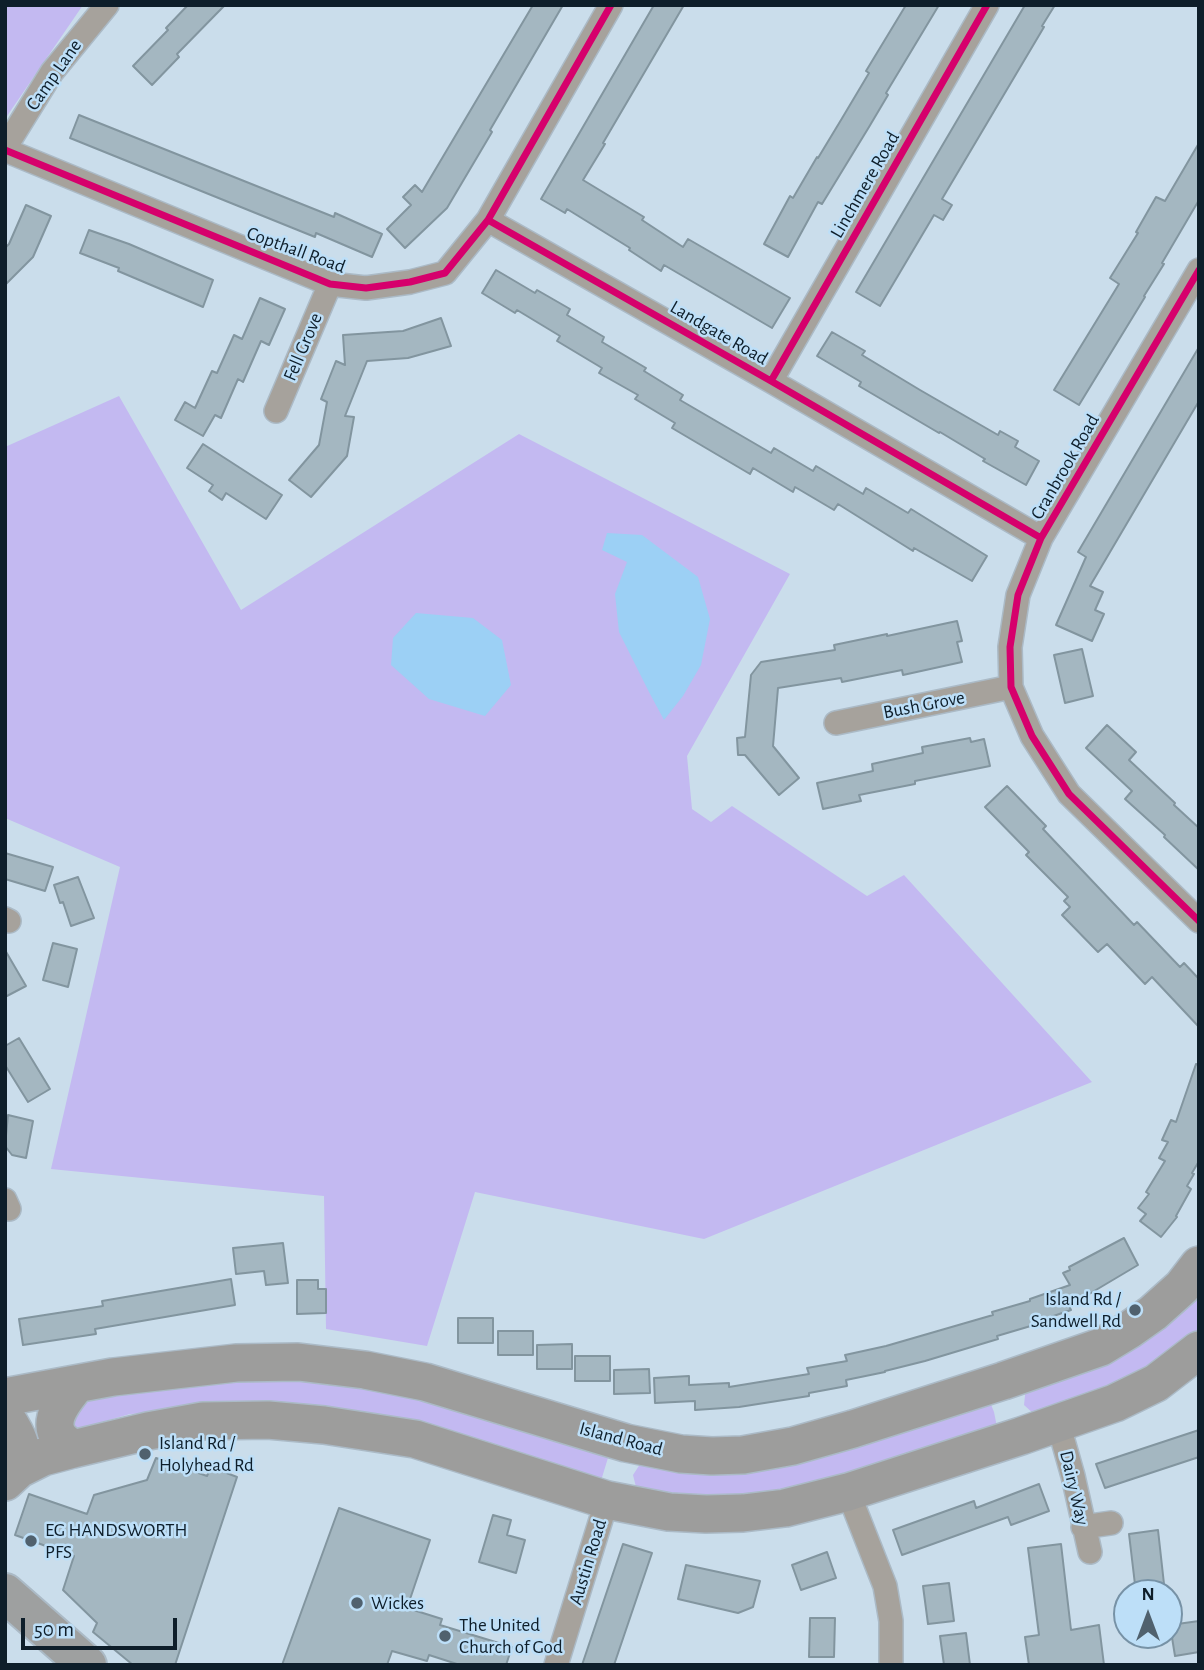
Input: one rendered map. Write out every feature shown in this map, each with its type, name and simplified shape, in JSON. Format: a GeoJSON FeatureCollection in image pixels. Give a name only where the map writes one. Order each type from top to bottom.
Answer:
{"type":"FeatureCollection","features":[{"type":"Feature","properties":{"kind":"highway"},"geometry":{"type":"LineString","coordinates":[[5,1592],[87,1665]]}},
{"type":"Feature","properties":{"kind":"main road","name":"Island Road"},"geometry":{"type":"LineString","coordinates":[[5,1396],[113,1377],[236,1363],[298,1362],[365,1370],[425,1382],[626,1443],[681,1454],[743,1455],[793,1446],[853,1429],[1101,1347],[1153,1313],[1182,1287],[1199,1265]]}},
{"type":"Feature","properties":{"kind":"main road"},"geometry":{"type":"LineString","coordinates":[[12,1476],[43,1457],[148,1431],[203,1421],[268,1420],[324,1425],[415,1439],[607,1500],[669,1512],[743,1513],[786,1508],[848,1492],[1115,1403],[1156,1383],[1199,1350]]}},
{"type":"Feature","properties":{"kind":"main road"},"geometry":{"type":"LineString","coordinates":[[1003,1381],[1021,1436]]}},
{"type":"Feature","properties":{"kind":"main road"},"geometry":{"type":"LineString","coordinates":[[73,1449],[59,1438],[55,1424],[64,1399],[76,1385]]}},
{"type":"Feature","properties":{"kind":"main road"},"geometry":{"type":"LineString","coordinates":[[5,1416],[22,1448],[22,1457],[12,1476]]}},
{"type":"Feature","properties":{"kind":"main road"},"geometry":{"type":"LineString","coordinates":[[607,1500],[626,1443]]}},
{"type":"Feature","properties":{"kind":"street","name":"Camp Lane"},"geometry":{"type":"LineString","coordinates":[[5,149],[52,72],[107,5]]}},
{"type":"Feature","properties":{"kind":"street","name":"Copthall Road"},"geometry":{"type":"LineString","coordinates":[[5,149],[330,284],[366,288],[410,282],[445,273],[488,220],[611,5]]}},
{"type":"Feature","properties":{"kind":"street","name":"Linchmere Road"},"geometry":{"type":"LineString","coordinates":[[771,380],[987,5]]}},
{"type":"Feature","properties":{"kind":"street","name":"Landgate Road"},"geometry":{"type":"LineString","coordinates":[[488,220],[771,380],[1041,538]]}},
{"type":"Feature","properties":{"kind":"street","name":"Cranbrook Road"},"geometry":{"type":"LineString","coordinates":[[1199,270],[1041,538],[1018,595],[1010,647],[1012,687],[1032,736],[1069,794],[1199,921]]}},
{"type":"Feature","properties":{"kind":"street","name":"Fell Grove"},"geometry":{"type":"LineString","coordinates":[[276,411],[330,284]]}},
{"type":"Feature","properties":{"kind":"street","name":"Bush Grove"},"geometry":{"type":"LineString","coordinates":[[836,723],[1012,687]]}},
{"type":"Feature","properties":{"kind":"street","name":"Dairy Way"},"geometry":{"type":"LineString","coordinates":[[1058,1423],[1090,1552]]}},
{"type":"Feature","properties":{"kind":"street"},"geometry":{"type":"LineString","coordinates":[[848,1492],[885,1586],[891,1621],[891,1665]]}},
{"type":"Feature","properties":{"kind":"street","name":"Austin Road"},"geometry":{"type":"LineString","coordinates":[[556,1665],[607,1500]]}},
{"type":"Feature","properties":{"kind":"street"},"geometry":{"type":"LineString","coordinates":[[1083,1527],[1111,1523]]}},
{"type":"Feature","properties":{"kind":"shaded area"},"geometry":{"type":"Polygon","coordinates":[[[5,5],[83,5],[5,119],[5,5]]]}},
{"type":"Feature","properties":{"kind":"shaded area"},"geometry":{"type":"Polygon","coordinates":[[[119,396],[241,610],[519,434],[790,574],[687,756],[692,809],[711,822],[732,806],[867,896],[904,875],[1092,1082],[704,1239],[475,1192],[427,1346],[326,1329],[324,1196],[51,1169],[120,867],[5,818],[5,447],[119,396]]]}},
{"type":"Feature","properties":{"kind":"shaded area"},"geometry":{"type":"Polygon","coordinates":[[[1199,1278],[1199,1333],[1162,1365],[1035,1415],[1024,1405],[1026,1386],[1199,1278]]]}},
{"type":"Feature","properties":{"kind":"shaded area"},"geometry":{"type":"Polygon","coordinates":[[[245,1369],[361,1378],[611,1448],[600,1484],[284,1405],[130,1414],[85,1427],[71,1427],[76,1407],[120,1387],[245,1369]]]}},
{"type":"Feature","properties":{"kind":"shaded area"},"geometry":{"type":"Polygon","coordinates":[[[988,1397],[998,1432],[787,1499],[700,1506],[637,1491],[633,1475],[644,1458],[988,1397]]]}},
{"type":"Feature","properties":{"kind":"water"},"geometry":{"type":"Polygon","coordinates":[[[607,533],[642,535],[698,577],[710,619],[701,665],[683,696],[664,720],[619,632],[615,594],[627,562],[602,550],[607,533]]]}},
{"type":"Feature","properties":{"kind":"water"},"geometry":{"type":"Polygon","coordinates":[[[416,613],[473,618],[502,640],[511,685],[485,716],[429,699],[391,665],[393,638],[416,613]]]}},
{"type":"Feature","properties":{"kind":"building"},"geometry":{"type":"Polygon","coordinates":[[[188,5],[225,5],[177,54],[179,57],[152,85],[133,66],[188,5]]]}},
{"type":"Feature","properties":{"kind":"building"},"geometry":{"type":"Polygon","coordinates":[[[533,5],[563,5],[447,208],[405,248],[387,229],[411,205],[403,197],[415,185],[422,192],[533,5]]]}},
{"type":"Feature","properties":{"kind":"building"},"geometry":{"type":"Polygon","coordinates":[[[654,5],[684,5],[583,180],[644,217],[642,220],[683,247],[688,239],[790,298],[772,328],[664,265],[661,271],[629,250],[630,248],[567,209],[565,213],[541,199],[654,5]]]}},
{"type":"Feature","properties":{"kind":"building"},"geometry":{"type":"Polygon","coordinates":[[[906,5],[939,5],[886,93],[888,95],[869,127],[822,204],[818,202],[788,257],[764,244],[790,196],[793,198],[869,73],[866,71],[906,5]]]}},
{"type":"Feature","properties":{"kind":"building"},"geometry":{"type":"Polygon","coordinates":[[[1025,5],[1055,5],[942,199],[952,205],[943,220],[934,215],[880,306],[856,292],[1025,5]]]}},
{"type":"Feature","properties":{"kind":"building"},"geometry":{"type":"Polygon","coordinates":[[[79,115],[334,217],[335,213],[382,234],[372,257],[316,233],[315,237],[70,138],[79,115]]]}},
{"type":"Feature","properties":{"kind":"building"},"geometry":{"type":"Polygon","coordinates":[[[1199,143],[1199,200],[1145,297],[1079,405],[1054,390],[1119,284],[1110,278],[1138,233],[1136,232],[1156,197],[1165,201],[1199,143]]]}},
{"type":"Feature","properties":{"kind":"building"},"geometry":{"type":"Polygon","coordinates":[[[26,205],[51,216],[33,257],[5,285],[5,248],[26,205]]]}},
{"type":"Feature","properties":{"kind":"building"},"geometry":{"type":"Polygon","coordinates":[[[89,230],[213,280],[203,307],[80,253],[89,230]]]}},
{"type":"Feature","properties":{"kind":"building"},"geometry":{"type":"Polygon","coordinates":[[[496,270],[535,293],[537,290],[570,309],[567,315],[604,337],[602,342],[646,368],[644,371],[683,395],[680,400],[771,453],[774,448],[813,471],[816,466],[863,494],[866,488],[908,513],[911,509],[987,556],[972,581],[914,548],[913,551],[838,504],[834,510],[795,487],[793,492],[753,468],[750,474],[672,428],[675,423],[635,399],[638,395],[599,373],[602,368],[557,341],[560,336],[482,293],[496,270]]]}},
{"type":"Feature","properties":{"kind":"building"},"geometry":{"type":"Polygon","coordinates":[[[260,298],[285,309],[269,345],[261,341],[243,382],[238,379],[221,418],[215,415],[203,436],[175,420],[185,402],[195,408],[212,371],[217,373],[234,335],[242,339],[260,298]]]}},
{"type":"Feature","properties":{"kind":"building"},"geometry":{"type":"Polygon","coordinates":[[[441,318],[451,346],[408,358],[367,361],[345,416],[354,417],[347,456],[311,497],[289,480],[319,445],[327,402],[321,399],[336,361],[345,365],[343,335],[403,331],[441,318]]]}},
{"type":"Feature","properties":{"kind":"building"},"geometry":{"type":"Polygon","coordinates":[[[832,332],[865,351],[862,355],[920,390],[998,435],[1000,431],[1018,441],[1015,447],[1039,461],[1026,485],[859,386],[861,382],[817,356],[832,332]]]}},
{"type":"Feature","properties":{"kind":"building"},"geometry":{"type":"Polygon","coordinates":[[[1199,347],[1199,401],[1090,586],[1103,592],[1095,610],[1104,614],[1092,641],[1056,625],[1086,557],[1078,552],[1199,347]]]}},
{"type":"Feature","properties":{"kind":"building"},"geometry":{"type":"Polygon","coordinates":[[[203,444],[282,495],[266,519],[226,493],[222,500],[209,491],[213,485],[187,468],[203,444]]]}},
{"type":"Feature","properties":{"kind":"building"},"geometry":{"type":"Polygon","coordinates":[[[957,621],[962,641],[957,642],[962,662],[903,675],[902,670],[842,682],[841,678],[778,688],[773,746],[799,778],[779,795],[745,755],[738,755],[737,738],[745,737],[751,675],[761,662],[835,650],[834,645],[957,621]]]}},
{"type":"Feature","properties":{"kind":"building"},"geometry":{"type":"Polygon","coordinates":[[[1082,649],[1093,696],[1065,703],[1054,655],[1082,649]]]}},
{"type":"Feature","properties":{"kind":"building"},"geometry":{"type":"Polygon","coordinates":[[[1107,725],[1136,752],[1129,760],[1199,828],[1199,870],[1125,799],[1132,791],[1086,748],[1107,725]]]}},
{"type":"Feature","properties":{"kind":"building"},"geometry":{"type":"Polygon","coordinates":[[[970,738],[971,742],[984,739],[990,766],[859,795],[861,801],[823,809],[817,783],[873,771],[872,764],[923,753],[922,747],[970,738]]]}},
{"type":"Feature","properties":{"kind":"building"},"geometry":{"type":"Polygon","coordinates":[[[1007,786],[1046,826],[1043,829],[1134,925],[1137,922],[1180,967],[1184,963],[1199,979],[1199,1027],[1152,977],[1145,984],[1107,944],[1098,952],[1062,915],[1070,907],[1064,901],[1068,897],[1026,855],[1029,852],[985,807],[1007,786]]]}},
{"type":"Feature","properties":{"kind":"building"},"geometry":{"type":"Polygon","coordinates":[[[5,853],[53,867],[45,891],[5,879],[5,853]]]}},
{"type":"Feature","properties":{"kind":"building"},"geometry":{"type":"Polygon","coordinates":[[[78,877],[94,918],[71,926],[54,885],[78,877]]]}},
{"type":"Feature","properties":{"kind":"building"},"geometry":{"type":"Polygon","coordinates":[[[53,943],[77,949],[68,987],[43,980],[53,943]]]}},
{"type":"Feature","properties":{"kind":"building"},"geometry":{"type":"Polygon","coordinates":[[[5,950],[26,986],[5,997],[5,950]]]}},
{"type":"Feature","properties":{"kind":"building"},"geometry":{"type":"Polygon","coordinates":[[[19,1038],[50,1089],[28,1102],[5,1065],[5,1046],[19,1038]]]}},
{"type":"Feature","properties":{"kind":"building"},"geometry":{"type":"Polygon","coordinates":[[[1196,1064],[1199,1065],[1199,1161],[1187,1186],[1191,1189],[1177,1217],[1161,1237],[1140,1221],[1146,1214],[1138,1208],[1149,1194],[1146,1192],[1165,1161],[1159,1158],[1168,1142],[1162,1140],[1171,1120],[1176,1122],[1196,1064]]]}},
{"type":"Feature","properties":{"kind":"building"},"geometry":{"type":"Polygon","coordinates":[[[8,1115],[33,1121],[26,1158],[12,1155],[5,1146],[8,1115]]]}},
{"type":"Feature","properties":{"kind":"building"},"geometry":{"type":"Polygon","coordinates":[[[1124,1238],[1138,1265],[1069,1306],[1071,1310],[997,1336],[998,1339],[885,1372],[846,1380],[847,1386],[809,1393],[809,1396],[739,1407],[695,1410],[695,1401],[655,1403],[654,1378],[689,1376],[689,1385],[729,1383],[729,1387],[809,1374],[807,1368],[847,1361],[845,1355],[993,1315],[992,1312],[1070,1285],[1063,1273],[1070,1270],[1069,1267],[1124,1238]]]}},
{"type":"Feature","properties":{"kind":"building"},"geometry":{"type":"Polygon","coordinates":[[[283,1243],[288,1283],[266,1285],[264,1271],[236,1274],[233,1248],[283,1243]]]}},
{"type":"Feature","properties":{"kind":"building"},"geometry":{"type":"Polygon","coordinates":[[[231,1279],[235,1305],[95,1329],[96,1334],[23,1345],[19,1319],[103,1306],[102,1301],[231,1279]]]}},
{"type":"Feature","properties":{"kind":"building"},"geometry":{"type":"Polygon","coordinates":[[[297,1280],[318,1280],[318,1289],[326,1289],[326,1313],[297,1314],[297,1280]]]}},
{"type":"Feature","properties":{"kind":"building"},"geometry":{"type":"Polygon","coordinates":[[[458,1318],[493,1318],[493,1343],[458,1343],[458,1318]]]}},
{"type":"Feature","properties":{"kind":"building"},"geometry":{"type":"Polygon","coordinates":[[[498,1331],[533,1331],[533,1355],[498,1355],[498,1331]]]}},
{"type":"Feature","properties":{"kind":"building"},"geometry":{"type":"Polygon","coordinates":[[[572,1344],[572,1369],[537,1369],[537,1345],[572,1344]]]}},
{"type":"Feature","properties":{"kind":"building"},"geometry":{"type":"Polygon","coordinates":[[[575,1356],[610,1356],[610,1381],[575,1381],[575,1356]]]}},
{"type":"Feature","properties":{"kind":"building"},"geometry":{"type":"Polygon","coordinates":[[[649,1369],[650,1393],[614,1394],[614,1370],[649,1369]]]}},
{"type":"Feature","properties":{"kind":"building"},"geometry":{"type":"Polygon","coordinates":[[[1199,1430],[1199,1457],[1105,1488],[1096,1464],[1199,1430]]]}},
{"type":"Feature","properties":{"kind":"building"},"geometry":{"type":"Polygon","coordinates":[[[156,1458],[207,1476],[211,1467],[237,1477],[175,1665],[133,1665],[93,1632],[97,1623],[63,1590],[74,1556],[15,1535],[29,1494],[87,1514],[94,1495],[147,1480],[156,1458]]]}},
{"type":"Feature","properties":{"kind":"building"},"geometry":{"type":"Polygon","coordinates":[[[1039,1484],[1049,1511],[1011,1525],[1008,1517],[902,1555],[893,1530],[974,1501],[976,1508],[1039,1484]]]}},
{"type":"Feature","properties":{"kind":"building","name":"Wickes"},"geometry":{"type":"Polygon","coordinates":[[[339,1508],[430,1540],[407,1608],[442,1619],[440,1625],[512,1647],[506,1665],[460,1665],[429,1655],[427,1661],[392,1651],[387,1665],[282,1665],[339,1508]]]}},
{"type":"Feature","properties":{"kind":"building"},"geometry":{"type":"Polygon","coordinates":[[[493,1515],[511,1520],[507,1535],[525,1540],[516,1573],[479,1562],[493,1515]]]}},
{"type":"Feature","properties":{"kind":"building"},"geometry":{"type":"Polygon","coordinates":[[[1158,1530],[1163,1579],[1134,1579],[1129,1534],[1158,1530]]]}},
{"type":"Feature","properties":{"kind":"building"},"geometry":{"type":"Polygon","coordinates":[[[623,1544],[652,1553],[614,1665],[582,1665],[623,1544]]]}},
{"type":"Feature","properties":{"kind":"building"},"geometry":{"type":"Polygon","coordinates":[[[1061,1544],[1071,1630],[1099,1625],[1104,1665],[1029,1665],[1025,1637],[1039,1635],[1028,1548],[1061,1544]]]}},
{"type":"Feature","properties":{"kind":"building"},"geometry":{"type":"Polygon","coordinates":[[[827,1552],[836,1578],[801,1590],[792,1565],[827,1552]]]}},
{"type":"Feature","properties":{"kind":"building"},"geometry":{"type":"Polygon","coordinates":[[[686,1565],[760,1581],[753,1607],[738,1613],[678,1599],[686,1565]]]}},
{"type":"Feature","properties":{"kind":"building"},"geometry":{"type":"Polygon","coordinates":[[[949,1583],[954,1621],[928,1624],[923,1586],[949,1583]]]}},
{"type":"Feature","properties":{"kind":"building"},"geometry":{"type":"Polygon","coordinates":[[[810,1618],[835,1618],[834,1657],[809,1657],[810,1618]]]}},
{"type":"Feature","properties":{"kind":"building"},"geometry":{"type":"Polygon","coordinates":[[[1199,1621],[1199,1652],[1175,1656],[1174,1649],[1183,1649],[1183,1623],[1199,1621]]]}},
{"type":"Feature","properties":{"kind":"building"},"geometry":{"type":"Polygon","coordinates":[[[966,1633],[970,1665],[944,1665],[940,1636],[966,1633]]]}},
{"type":"Feature","properties":{"kind":"cycle path"},"geometry":{"type":"LineString","coordinates":[[5,150],[330,284],[366,288],[410,282],[445,273],[488,220],[611,5]]}},
{"type":"Feature","properties":{"kind":"cycle path"},"geometry":{"type":"LineString","coordinates":[[771,381],[987,5]]}},
{"type":"Feature","properties":{"kind":"cycle path"},"geometry":{"type":"LineString","coordinates":[[488,220],[1041,538]]}},
{"type":"Feature","properties":{"kind":"cycle path"},"geometry":{"type":"LineString","coordinates":[[1199,270],[1041,538],[1018,595],[1010,647],[1011,687],[1032,736],[1069,794],[1199,921]]}},
{"type":"Feature","properties":{"kind":"place","name":"Island Rd / Sandwell Rd"},"geometry":{"type":"Point","coordinates":[1135,1310]}},
{"type":"Feature","properties":{"kind":"place","name":"Island Rd / Holyhead Rd"},"geometry":{"type":"Point","coordinates":[145,1454]}},
{"type":"Feature","properties":{"kind":"place","name":"EG HANDSWORTH PFS"},"geometry":{"type":"Point","coordinates":[31,1541]}},
{"type":"Feature","properties":{"kind":"place","name":"Wickes"},"geometry":{"type":"Point","coordinates":[357,1603]}},
{"type":"Feature","properties":{"kind":"place","name":"The United Church of God"},"geometry":{"type":"Point","coordinates":[445,1636]}}]}
